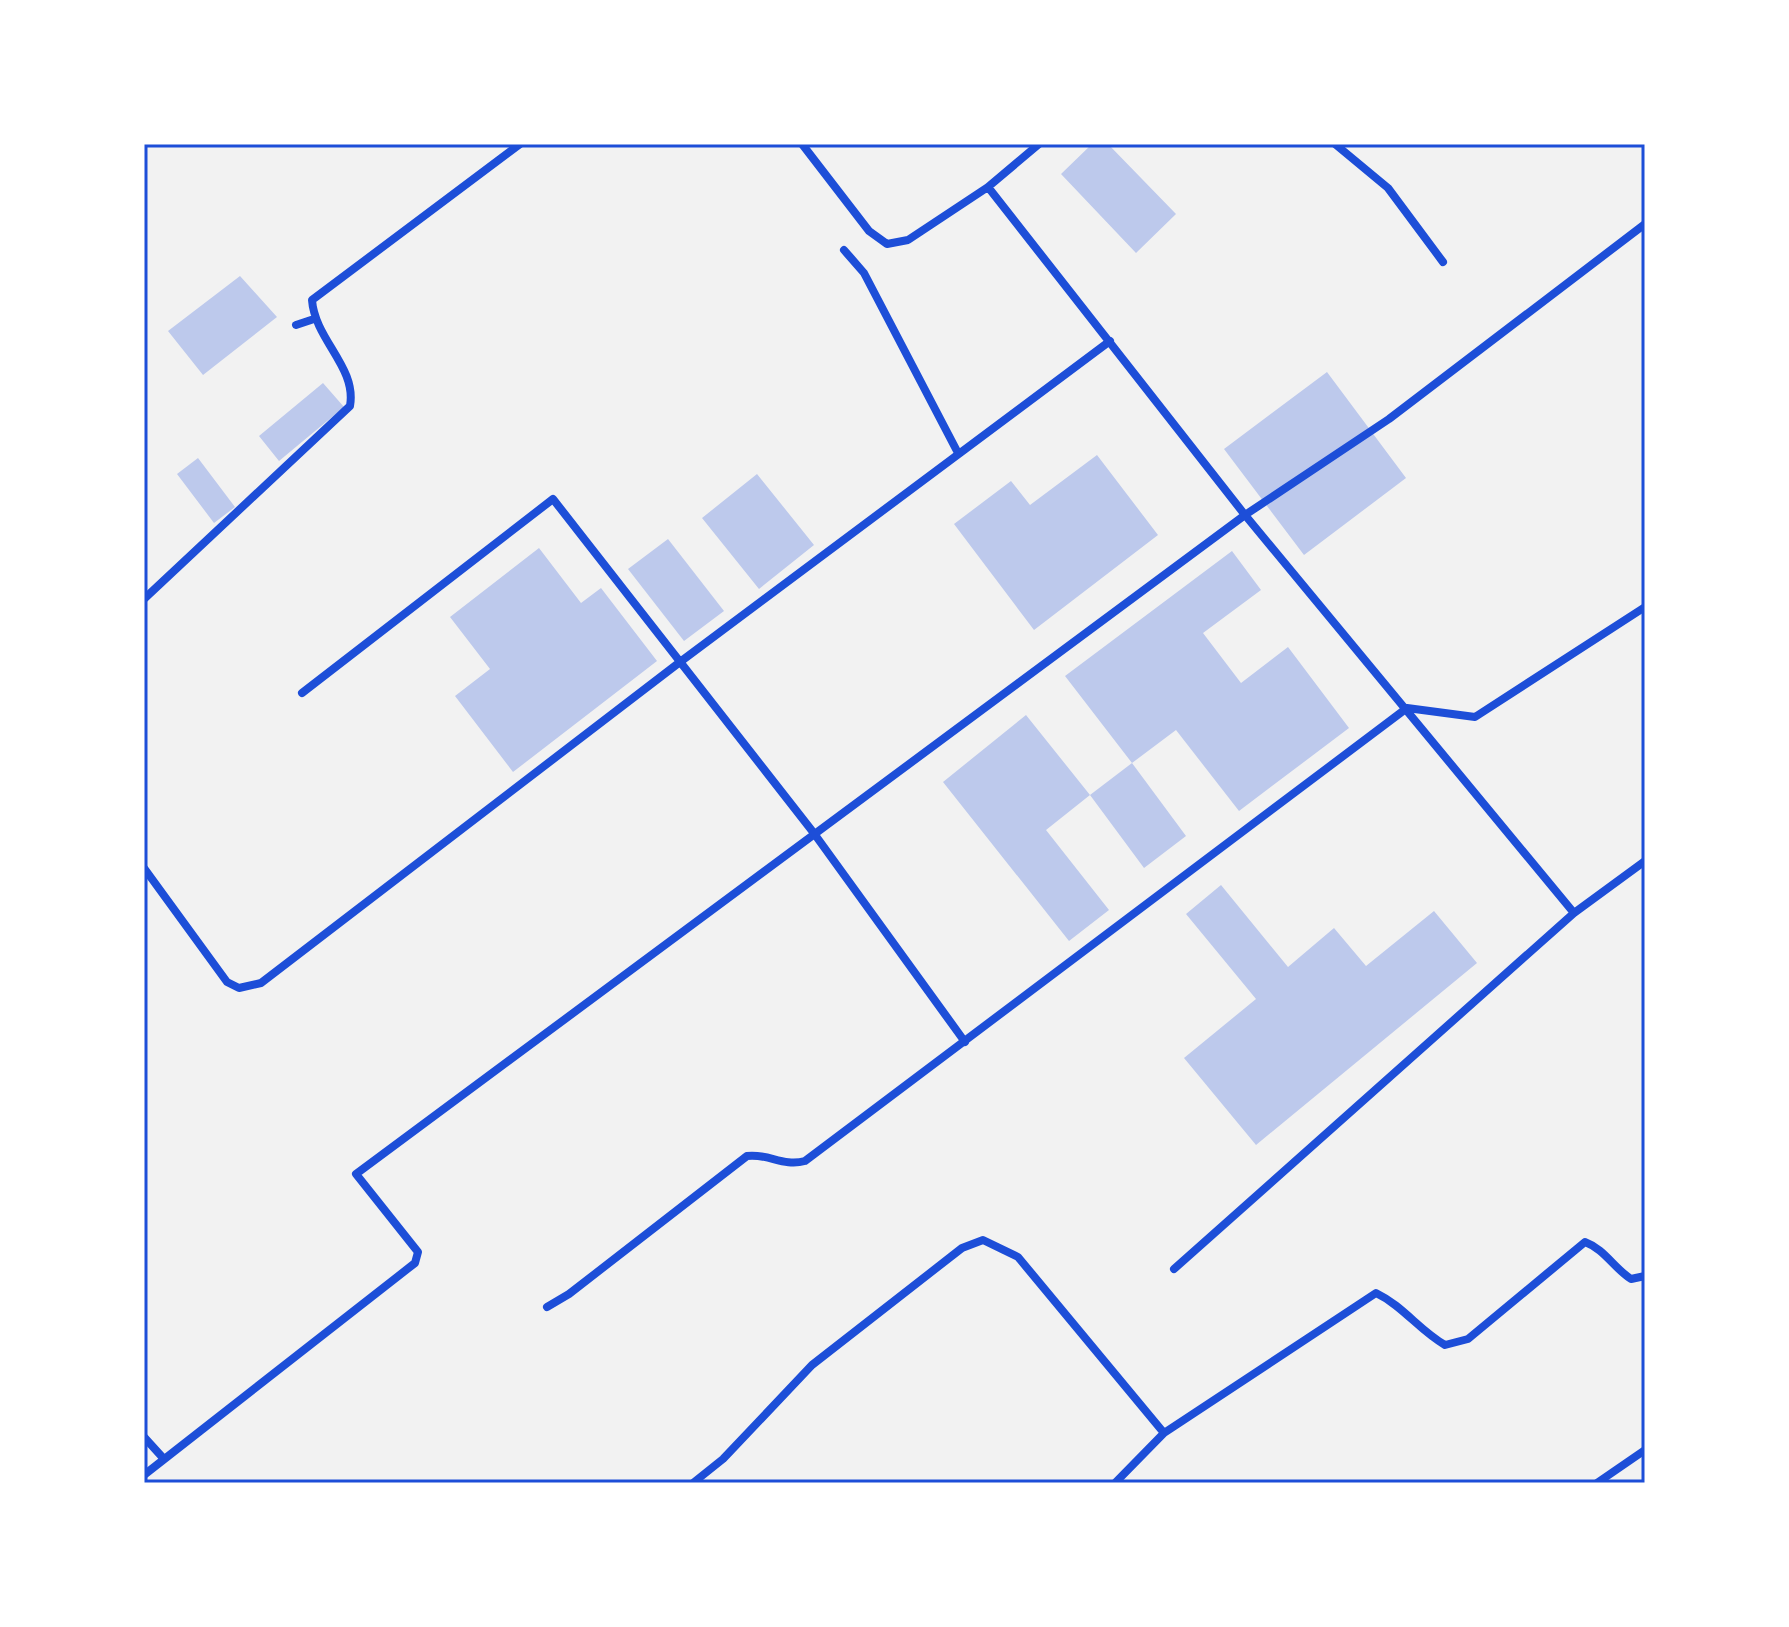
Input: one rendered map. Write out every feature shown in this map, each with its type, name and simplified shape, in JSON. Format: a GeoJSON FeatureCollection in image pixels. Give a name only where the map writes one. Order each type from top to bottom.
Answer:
{"type":"FeatureCollection","features":[{"type":"Feature","properties":{"kind":"street"},"geometry":{"type":"LineString","coordinates":[[144,599],[350,406],[349,380],[314,319],[312,300],[520,144]]}},
{"type":"Feature","properties":{"kind":"street"},"geometry":{"type":"LineString","coordinates":[[802,144],[869,231],[887,244],[908,240],[988,187],[1039,144]]}},
{"type":"Feature","properties":{"kind":"street"},"geometry":{"type":"LineString","coordinates":[[1335,144],[1388,188],[1443,262]]}},
{"type":"Feature","properties":{"kind":"street"},"geometry":{"type":"LineString","coordinates":[[988,187],[1245,515],[1574,913]]}},
{"type":"Feature","properties":{"kind":"street"},"geometry":{"type":"LineString","coordinates":[[144,1475],[415,1263],[418,1252],[356,1174],[813,832],[1245,515],[1389,419],[1645,224]]}},
{"type":"Feature","properties":{"kind":"street"},"geometry":{"type":"LineString","coordinates":[[844,250],[864,273],[958,453]]}},
{"type":"Feature","properties":{"kind":"street"},"geometry":{"type":"LineString","coordinates":[[296,325],[314,319]]}},
{"type":"Feature","properties":{"kind":"street"},"geometry":{"type":"LineString","coordinates":[[144,868],[227,982],[239,988],[261,983],[680,662],[1110,341]]}},
{"type":"Feature","properties":{"kind":"street"},"geometry":{"type":"LineString","coordinates":[[302,693],[553,499],[813,832],[965,1042]]}},
{"type":"Feature","properties":{"kind":"street"},"geometry":{"type":"LineString","coordinates":[[547,1307],[569,1294],[747,1156],[761,1154],[791,1165],[805,1161],[1407,708],[1475,717],[1645,607]]}},
{"type":"Feature","properties":{"kind":"street"},"geometry":{"type":"LineString","coordinates":[[1174,1269],[1574,913],[1645,861]]}},
{"type":"Feature","properties":{"kind":"street"},"geometry":{"type":"LineString","coordinates":[[693,1483],[723,1459],[812,1365],[962,1248],[983,1240],[1018,1257],[1164,1433]]}},
{"type":"Feature","properties":{"kind":"street"},"geometry":{"type":"LineString","coordinates":[[1115,1483],[1164,1433],[1376,1293],[1395,1302],[1423,1332],[1445,1345],[1468,1339],[1585,1242],[1599,1247],[1616,1269],[1631,1279],[1645,1276]]}},
{"type":"Feature","properties":{"kind":"street"},"geometry":{"type":"LineString","coordinates":[[144,1437],[164,1459]]}},
{"type":"Feature","properties":{"kind":"street"},"geometry":{"type":"LineString","coordinates":[[1597,1483],[1645,1450]]}},
{"type":"Feature","properties":{"kind":"building"},"geometry":{"type":"Polygon","coordinates":[[[1092,144],[1108,144],[1176,214],[1136,253],[1061,174],[1092,144]]]}},
{"type":"Feature","properties":{"kind":"building"},"geometry":{"type":"Polygon","coordinates":[[[240,276],[277,317],[203,375],[168,331],[240,276]]]}},
{"type":"Feature","properties":{"kind":"building"},"geometry":{"type":"Polygon","coordinates":[[[1327,372],[1406,478],[1304,555],[1224,449],[1327,372]]]}},
{"type":"Feature","properties":{"kind":"building"},"geometry":{"type":"Polygon","coordinates":[[[323,383],[344,407],[279,461],[259,436],[323,383]]]}},
{"type":"Feature","properties":{"kind":"building"},"geometry":{"type":"Polygon","coordinates":[[[1097,455],[1158,535],[1034,630],[954,524],[1011,481],[1030,505],[1097,455]]]}},
{"type":"Feature","properties":{"kind":"building"},"geometry":{"type":"Polygon","coordinates":[[[198,458],[235,507],[214,523],[177,474],[198,458]]]}},
{"type":"Feature","properties":{"kind":"building"},"geometry":{"type":"Polygon","coordinates":[[[757,474],[814,545],[759,589],[702,518],[757,474]]]}},
{"type":"Feature","properties":{"kind":"building"},"geometry":{"type":"Polygon","coordinates":[[[668,539],[724,611],[684,641],[628,569],[668,539]]]}},
{"type":"Feature","properties":{"kind":"building"},"geometry":{"type":"Polygon","coordinates":[[[539,548],[581,603],[601,588],[657,661],[513,772],[455,696],[490,669],[450,617],[539,548]]]}},
{"type":"Feature","properties":{"kind":"building"},"geometry":{"type":"Polygon","coordinates":[[[1232,551],[1261,590],[1203,633],[1241,683],[1288,647],[1349,728],[1239,811],[1176,730],[1132,763],[1065,676],[1232,551]]]}},
{"type":"Feature","properties":{"kind":"building"},"geometry":{"type":"Polygon","coordinates":[[[1026,715],[1090,795],[1046,830],[1109,910],[1069,941],[943,782],[1026,715]]]}},
{"type":"Feature","properties":{"kind":"building"},"geometry":{"type":"Polygon","coordinates":[[[1132,763],[1186,836],[1144,868],[1090,795],[1132,763]]]}},
{"type":"Feature","properties":{"kind":"building"},"geometry":{"type":"Polygon","coordinates":[[[1221,885],[1288,967],[1334,928],[1366,966],[1434,911],[1477,963],[1256,1145],[1184,1058],[1256,999],[1186,914],[1221,885]]]}}]}
